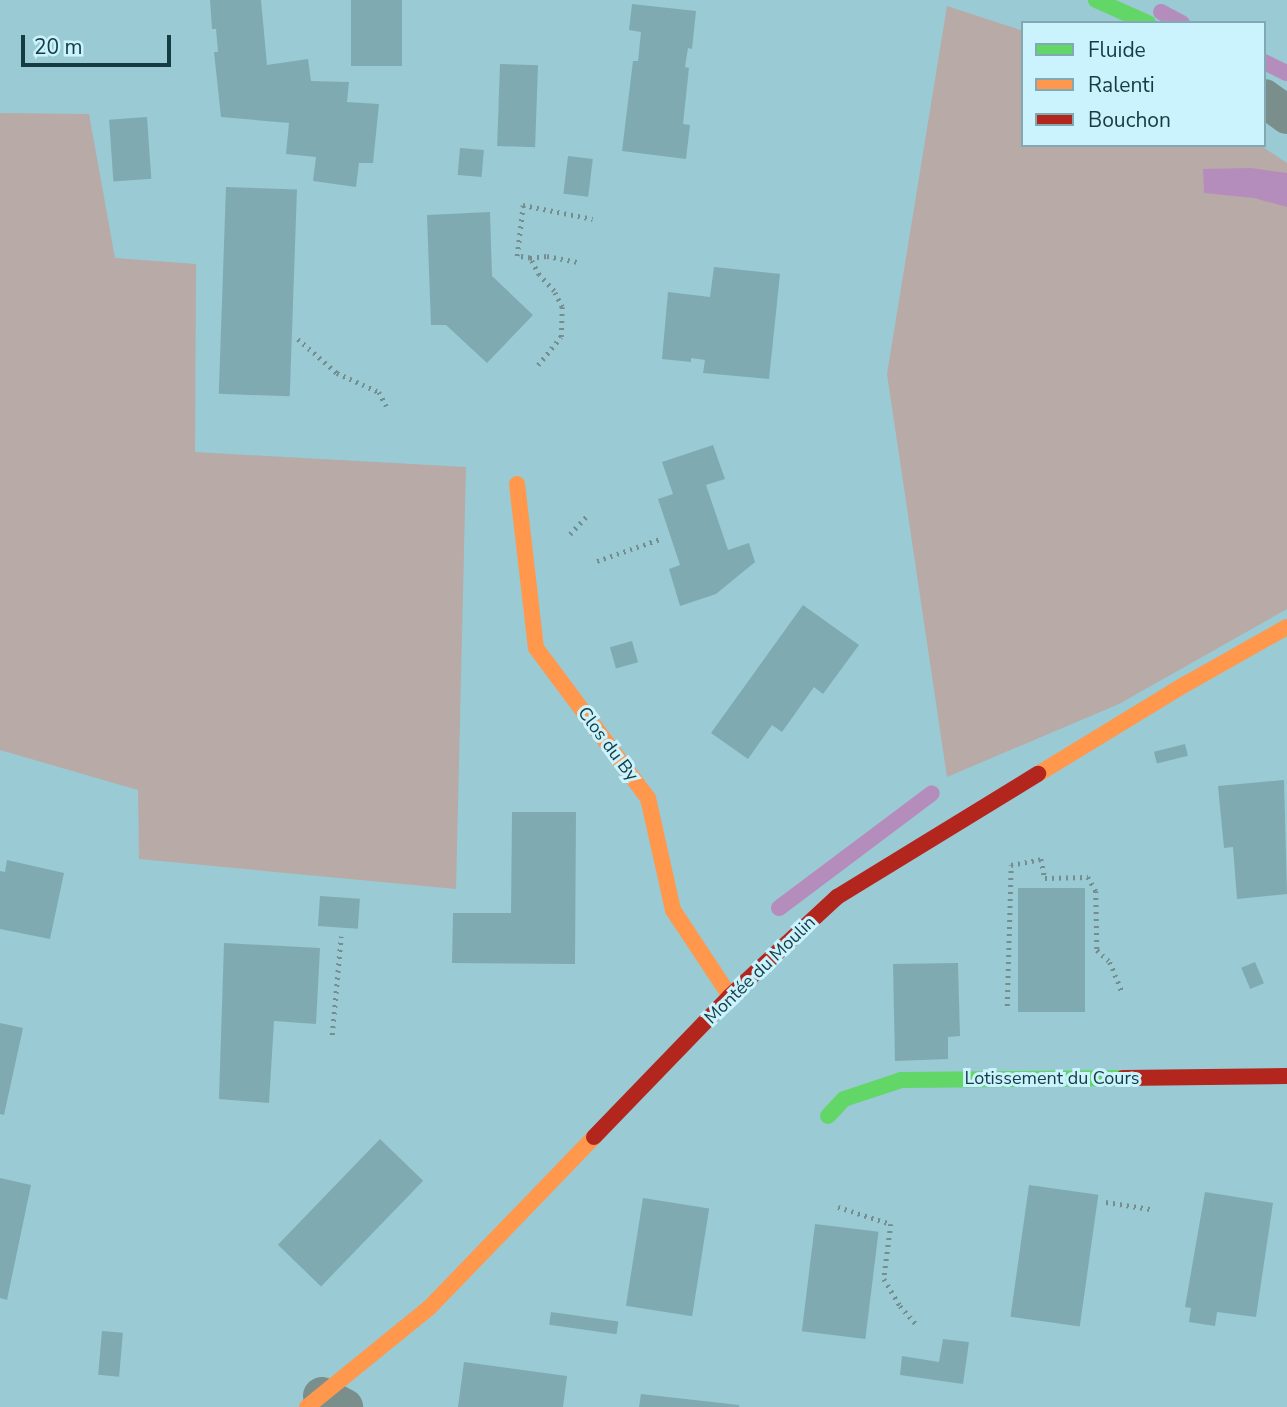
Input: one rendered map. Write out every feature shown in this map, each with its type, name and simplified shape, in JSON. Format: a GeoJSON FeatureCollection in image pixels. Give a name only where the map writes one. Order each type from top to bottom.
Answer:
{"type":"FeatureCollection","features":[{"type":"Feature","properties":{"kind":"street"},"geometry":{"type":"LineString","coordinates":[[1266,99],[1287,115]]}},
{"type":"Feature","properties":{"kind":"street","name":"Clos du By"},"geometry":{"type":"LineString","coordinates":[[517,484],[536,648],[648,798],[673,910],[730,996]]}},
{"type":"Feature","properties":{"kind":"street","name":"Montée du Moulin"},"geometry":{"type":"LineString","coordinates":[[324,1403],[429,1308],[730,996],[837,897],[1184,685],[1287,627]]}},
{"type":"Feature","properties":{"kind":"street","name":"Lotissement du Cours"},"geometry":{"type":"LineString","coordinates":[[828,1116],[844,1100],[901,1080],[1287,1076]]}},
{"type":"Feature","properties":{"kind":"path"},"geometry":{"type":"LineString","coordinates":[[578,262],[547,256],[517,256],[523,205],[593,219]]}},
{"type":"Feature","properties":{"kind":"path"},"geometry":{"type":"LineString","coordinates":[[530,258],[562,307],[561,337],[538,365]]}},
{"type":"Feature","properties":{"kind":"path"},"geometry":{"type":"LineString","coordinates":[[298,339],[338,373],[379,392],[388,409]]}},
{"type":"Feature","properties":{"kind":"path"},"geometry":{"type":"LineString","coordinates":[[597,561],[660,539]]}},
{"type":"Feature","properties":{"kind":"path"},"geometry":{"type":"LineString","coordinates":[[1007,1006],[1011,864],[1041,859],[1045,878],[1088,877],[1096,891],[1097,950],[1110,962],[1122,992]]}},
{"type":"Feature","properties":{"kind":"path"},"geometry":{"type":"LineString","coordinates":[[332,1035],[341,936]]}},
{"type":"Feature","properties":{"kind":"path"},"geometry":{"type":"LineString","coordinates":[[1106,1202],[1150,1209]]}},
{"type":"Feature","properties":{"kind":"path"},"geometry":{"type":"LineString","coordinates":[[838,1207],[891,1224],[884,1279],[900,1306],[917,1325]]}},
{"type":"Feature","properties":{"kind":"shaded area"},"geometry":{"type":"Polygon","coordinates":[[[947,6],[1021,30],[1021,147],[1263,147],[1287,163],[1287,609],[1119,704],[947,777],[887,374],[947,6]]]}},
{"type":"Feature","properties":{"kind":"shaded area"},"geometry":{"type":"Polygon","coordinates":[[[0,113],[89,114],[115,258],[196,264],[195,452],[466,467],[456,889],[139,859],[138,790],[0,750],[0,113]]]}},
{"type":"Feature","properties":{"kind":"shaded area"},"geometry":{"type":"Polygon","coordinates":[[[1251,168],[1287,173],[1287,207],[1254,198],[1204,193],[1203,169],[1251,168]]]}},
{"type":"Feature","properties":{"kind":"building"},"geometry":{"type":"Polygon","coordinates":[[[210,0],[261,0],[267,65],[308,59],[311,81],[349,82],[347,102],[379,104],[373,163],[359,163],[356,187],[313,181],[316,157],[286,154],[289,123],[221,117],[214,52],[218,52],[216,29],[212,29],[210,0]]]}},
{"type":"Feature","properties":{"kind":"building"},"geometry":{"type":"Polygon","coordinates":[[[351,0],[402,0],[402,66],[351,66],[351,0]]]}},
{"type":"Feature","properties":{"kind":"building"},"geometry":{"type":"Polygon","coordinates":[[[632,4],[696,11],[692,49],[688,48],[685,67],[689,68],[683,124],[690,125],[686,159],[622,151],[633,61],[638,61],[641,32],[629,30],[632,4]]]}},
{"type":"Feature","properties":{"kind":"building"},"geometry":{"type":"Polygon","coordinates":[[[500,64],[538,65],[535,147],[497,146],[500,64]]]}},
{"type":"Feature","properties":{"kind":"building"},"geometry":{"type":"Polygon","coordinates":[[[147,117],[151,179],[113,181],[109,120],[147,117]]]}},
{"type":"Feature","properties":{"kind":"building"},"geometry":{"type":"Polygon","coordinates":[[[460,148],[484,150],[482,177],[458,175],[460,148]]]}},
{"type":"Feature","properties":{"kind":"building"},"geometry":{"type":"Polygon","coordinates":[[[568,156],[593,159],[588,197],[563,194],[568,156]]]}},
{"type":"Feature","properties":{"kind":"building"},"geometry":{"type":"Polygon","coordinates":[[[226,187],[297,189],[290,396],[219,394],[226,187]]]}},
{"type":"Feature","properties":{"kind":"building"},"geometry":{"type":"Polygon","coordinates":[[[490,212],[492,276],[533,315],[487,363],[446,325],[431,325],[427,215],[490,212]]]}},
{"type":"Feature","properties":{"kind":"building"},"geometry":{"type":"Polygon","coordinates":[[[714,267],[780,274],[769,379],[703,373],[705,360],[691,358],[691,362],[662,359],[668,292],[710,297],[714,267]]]}},
{"type":"Feature","properties":{"kind":"building"},"geometry":{"type":"Polygon","coordinates":[[[713,445],[725,479],[706,485],[728,550],[749,543],[755,562],[716,594],[680,606],[669,569],[680,565],[658,499],[673,494],[662,462],[713,445]]]}},
{"type":"Feature","properties":{"kind":"building"},"geometry":{"type":"Polygon","coordinates":[[[803,605],[859,645],[823,694],[814,687],[782,732],[772,725],[748,759],[711,733],[803,605]]]}},
{"type":"Feature","properties":{"kind":"building"},"geometry":{"type":"Polygon","coordinates":[[[632,641],[638,662],[616,668],[610,647],[632,641]]]}},
{"type":"Feature","properties":{"kind":"building"},"geometry":{"type":"Polygon","coordinates":[[[1185,744],[1188,756],[1157,763],[1154,752],[1185,744]]]}},
{"type":"Feature","properties":{"kind":"building"},"geometry":{"type":"Polygon","coordinates":[[[1284,780],[1287,894],[1237,899],[1233,847],[1224,848],[1218,786],[1284,780]]]}},
{"type":"Feature","properties":{"kind":"building"},"geometry":{"type":"Polygon","coordinates":[[[512,812],[576,812],[575,964],[452,963],[453,913],[511,913],[512,812]]]}},
{"type":"Feature","properties":{"kind":"building"},"geometry":{"type":"Polygon","coordinates":[[[7,860],[64,873],[50,939],[0,929],[0,871],[5,872],[7,860]]]}},
{"type":"Feature","properties":{"kind":"building"},"geometry":{"type":"Polygon","coordinates":[[[1018,888],[1085,888],[1085,1012],[1018,1012],[1018,888]]]}},
{"type":"Feature","properties":{"kind":"building"},"geometry":{"type":"Polygon","coordinates":[[[320,896],[360,899],[358,929],[318,926],[320,896]]]}},
{"type":"Feature","properties":{"kind":"building"},"geometry":{"type":"Polygon","coordinates":[[[224,943],[320,948],[316,1024],[274,1021],[269,1103],[219,1099],[224,943]]]}},
{"type":"Feature","properties":{"kind":"building"},"geometry":{"type":"Polygon","coordinates":[[[1255,962],[1264,983],[1250,989],[1241,968],[1255,962]]]}},
{"type":"Feature","properties":{"kind":"building"},"geometry":{"type":"Polygon","coordinates":[[[958,963],[960,1036],[948,1037],[948,1059],[895,1061],[893,964],[958,963]]]}},
{"type":"Feature","properties":{"kind":"building"},"geometry":{"type":"Polygon","coordinates":[[[0,1023],[23,1028],[4,1115],[0,1114],[0,1023]]]}},
{"type":"Feature","properties":{"kind":"building"},"geometry":{"type":"Polygon","coordinates":[[[380,1139],[423,1181],[321,1286],[278,1245],[380,1139]]]}},
{"type":"Feature","properties":{"kind":"building"},"geometry":{"type":"Polygon","coordinates":[[[0,1178],[31,1185],[7,1300],[0,1298],[0,1178]]]}},
{"type":"Feature","properties":{"kind":"building"},"geometry":{"type":"Polygon","coordinates":[[[1029,1185],[1098,1195],[1080,1326],[1010,1317],[1029,1185]]]}},
{"type":"Feature","properties":{"kind":"building"},"geometry":{"type":"Polygon","coordinates":[[[1205,1192],[1273,1203],[1256,1317],[1217,1312],[1215,1326],[1189,1322],[1191,1308],[1185,1307],[1205,1192]]]}},
{"type":"Feature","properties":{"kind":"building"},"geometry":{"type":"Polygon","coordinates":[[[643,1198],[709,1208],[692,1316],[626,1306],[643,1198]]]}},
{"type":"Feature","properties":{"kind":"building"},"geometry":{"type":"Polygon","coordinates":[[[815,1224],[879,1232],[865,1339],[802,1331],[815,1224]]]}},
{"type":"Feature","properties":{"kind":"building"},"geometry":{"type":"Polygon","coordinates":[[[551,1312],[618,1321],[617,1334],[549,1325],[551,1312]]]}},
{"type":"Feature","properties":{"kind":"building"},"geometry":{"type":"Polygon","coordinates":[[[102,1331],[123,1333],[119,1377],[98,1375],[102,1331]]]}},
{"type":"Feature","properties":{"kind":"building"},"geometry":{"type":"Polygon","coordinates":[[[943,1339],[969,1342],[963,1384],[900,1375],[902,1356],[939,1362],[943,1339]]]}},
{"type":"Feature","properties":{"kind":"building"},"geometry":{"type":"Polygon","coordinates":[[[464,1362],[567,1376],[563,1407],[458,1407],[464,1362]]]}},
{"type":"Feature","properties":{"kind":"building"},"geometry":{"type":"Polygon","coordinates":[[[641,1394],[739,1405],[739,1407],[639,1407],[641,1394]]]}},
{"type":"Feature","properties":{"kind":"waterway"},"geometry":{"type":"LineString","coordinates":[[1161,12],[1178,21]]}},
{"type":"Feature","properties":{"kind":"waterway"},"geometry":{"type":"LineString","coordinates":[[1266,63],[1287,73]]}},
{"type":"Feature","properties":{"kind":"waterway"},"geometry":{"type":"LineString","coordinates":[[779,908],[932,793]]}},
{"type":"Feature","properties":{"kind":"traffic: fast"},"geometry":{"type":"LineString","coordinates":[[1096,0],[1143,21]]}},
{"type":"Feature","properties":{"kind":"traffic: fast"},"geometry":{"type":"LineString","coordinates":[[828,1116],[844,1099],[901,1080],[1123,1078]]}},
{"type":"Feature","properties":{"kind":"traffic: slow"},"geometry":{"type":"LineString","coordinates":[[517,484],[536,648],[648,798],[673,910],[730,996]]}},
{"type":"Feature","properties":{"kind":"traffic: slow"},"geometry":{"type":"LineString","coordinates":[[1038,774],[1184,685],[1287,627]]}},
{"type":"Feature","properties":{"kind":"traffic: slow"},"geometry":{"type":"LineString","coordinates":[[307,1407],[429,1308],[594,1137]]}},
{"type":"Feature","properties":{"kind":"traffic: jam"},"geometry":{"type":"LineString","coordinates":[[594,1137],[730,996],[837,897],[1038,774]]}},
{"type":"Feature","properties":{"kind":"traffic: jam"},"geometry":{"type":"LineString","coordinates":[[1123,1078],[1287,1076]]}}]}
